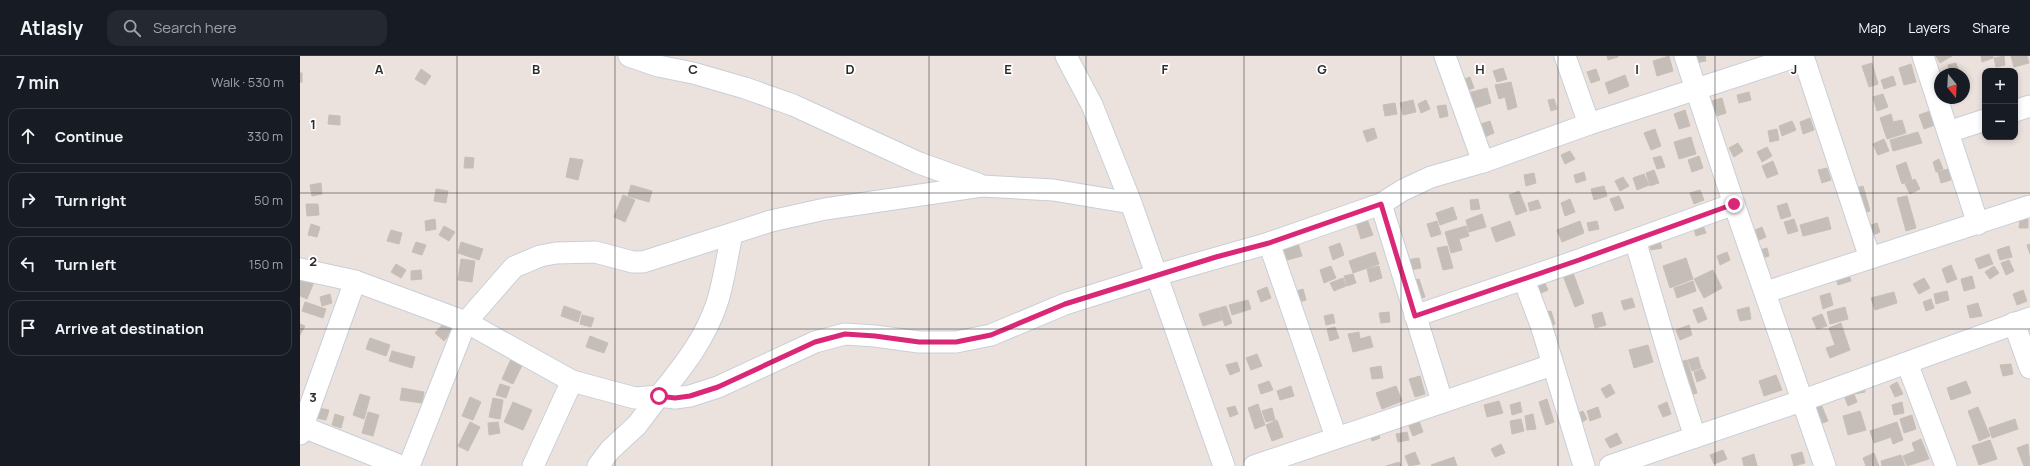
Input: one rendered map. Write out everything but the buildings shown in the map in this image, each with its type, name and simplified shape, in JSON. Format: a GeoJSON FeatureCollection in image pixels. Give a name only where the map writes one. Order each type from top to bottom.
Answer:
{"type":"FeatureCollection","features":[{"type":"Feature","properties":{"kind":"street"},"geometry":{"type":"LineString","coordinates":[[629,56],[658,66],[693,73],[793,105],[919,163],[982,186]]}},
{"type":"Feature","properties":{"kind":"street"},"geometry":{"type":"LineString","coordinates":[[1066,56],[1092,105],[1131,203],[1224,466]]}},
{"type":"Feature","properties":{"kind":"street"},"geometry":{"type":"LineString","coordinates":[[1445,56],[1483,162]]}},
{"type":"Feature","properties":{"kind":"street"},"geometry":{"type":"LineString","coordinates":[[1565,56],[1589,124]]}},
{"type":"Feature","properties":{"kind":"street"},"geometry":{"type":"LineString","coordinates":[[1685,56],[1734,204],[1804,400],[1825,466]]}},
{"type":"Feature","properties":{"kind":"street"},"geometry":{"type":"LineString","coordinates":[[300,269],[356,281],[466,322],[572,381],[635,398],[659,396],[675,398],[697,394],[724,384],[815,342],[845,334],[934,342],[956,342],[991,335],[1065,304],[1157,275],[1269,243],[1381,204],[1403,190],[1431,177],[1483,162],[1589,124],[1798,56]]}},
{"type":"Feature","properties":{"kind":"street"},"geometry":{"type":"LineString","coordinates":[[1803,56],[1870,258]]}},
{"type":"Feature","properties":{"kind":"street"},"geometry":{"type":"LineString","coordinates":[[1923,56],[1978,224]]}},
{"type":"Feature","properties":{"kind":"street"},"geometry":{"type":"LineString","coordinates":[[2018,110],[2030,106]]}},
{"type":"Feature","properties":{"kind":"street"},"geometry":{"type":"LineString","coordinates":[[1948,132],[1982,121]]}},
{"type":"Feature","properties":{"kind":"street"},"geometry":{"type":"LineString","coordinates":[[409,466],[466,322],[514,267],[540,256],[556,253],[595,252],[633,262],[643,262],[701,242],[732,234],[771,221],[825,209],[982,186],[1053,190],[1131,203]]}},
{"type":"Feature","properties":{"kind":"street"},"geometry":{"type":"LineString","coordinates":[[1381,204],[1442,401]]}},
{"type":"Feature","properties":{"kind":"street"},"geometry":{"type":"LineString","coordinates":[[1415,316],[1524,280],[1734,204]]}},
{"type":"Feature","properties":{"kind":"street"},"geometry":{"type":"LineString","coordinates":[[1766,292],[2030,206]]}},
{"type":"Feature","properties":{"kind":"street"},"geometry":{"type":"LineString","coordinates":[[598,466],[610,450],[637,425],[690,358],[717,303],[732,234]]}},
{"type":"Feature","properties":{"kind":"street"},"geometry":{"type":"LineString","coordinates":[[1635,240],[1673,369],[1695,437]]}},
{"type":"Feature","properties":{"kind":"street"},"geometry":{"type":"LineString","coordinates":[[1269,243],[1336,437]]}},
{"type":"Feature","properties":{"kind":"street"},"geometry":{"type":"LineString","coordinates":[[1524,280],[1541,325],[1584,466]]}},
{"type":"Feature","properties":{"kind":"street"},"geometry":{"type":"LineString","coordinates":[[356,281],[301,431],[401,466]]}},
{"type":"Feature","properties":{"kind":"street"},"geometry":{"type":"LineString","coordinates":[[1610,466],[1804,400],[2022,321],[2030,368]]}},
{"type":"Feature","properties":{"kind":"street"},"geometry":{"type":"LineString","coordinates":[[1907,362],[1946,466]]}},
{"type":"Feature","properties":{"kind":"street"},"geometry":{"type":"LineString","coordinates":[[1254,466],[1442,401],[1552,365]]}},
{"type":"Feature","properties":{"kind":"street"},"geometry":{"type":"LineString","coordinates":[[533,466],[572,381]]}},
{"type":"Feature","properties":{"kind":"route"},"geometry":{"type":"LineString","coordinates":[[659,396],[675,398],[690,396],[718,387],[815,342],[845,334],[875,336],[919,342],[956,342],[991,335],[1021,321],[1065,304],[1216,257],[1269,243],[1334,219],[1381,204],[1415,316],[1524,280],[1734,204]]}}]}
